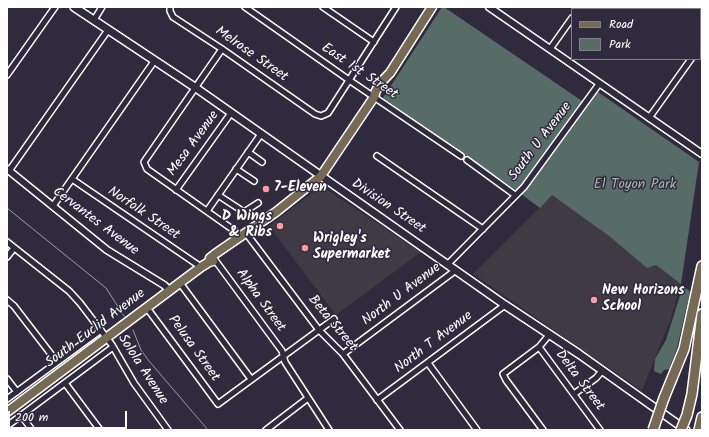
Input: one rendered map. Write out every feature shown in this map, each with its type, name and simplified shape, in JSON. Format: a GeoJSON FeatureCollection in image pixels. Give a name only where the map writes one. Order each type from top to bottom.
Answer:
{"type":"FeatureCollection","features":[{"type":"Feature","properties":{"kind":"highway"},"geometry":{"type":"LineString","coordinates":[[653,430],[684,349],[702,266]]}},
{"type":"Feature","properties":{"kind":"highway"},"geometry":{"type":"LineString","coordinates":[[685,430],[692,394],[702,314]]}},
{"type":"Feature","properties":{"kind":"highway"},"geometry":{"type":"LineString","coordinates":[[681,430],[687,415]]}},
{"type":"Feature","properties":{"kind":"main road","name":"Division Street"},"geometry":{"type":"LineString","coordinates":[[74,7],[196,88],[685,430]]}},
{"type":"Feature","properties":{"kind":"main road","name":"South Euclid Avenue"},"geometry":{"type":"LineString","coordinates":[[7,412],[201,267],[212,261],[210,258],[234,240],[244,235],[320,176],[329,166],[374,97],[380,94],[386,85],[390,73],[432,7]]}},
{"type":"Feature","properties":{"kind":"street"},"geometry":{"type":"LineString","coordinates":[[7,75],[55,7]]}},
{"type":"Feature","properties":{"kind":"street"},"geometry":{"type":"LineString","coordinates":[[94,20],[102,7]]}},
{"type":"Feature","properties":{"kind":"street","name":"East 1st Street"},"geometry":{"type":"LineString","coordinates":[[245,7],[461,156]]}},
{"type":"Feature","properties":{"kind":"street"},"geometry":{"type":"LineString","coordinates":[[323,7],[374,42]]}},
{"type":"Feature","properties":{"kind":"street"},"geometry":{"type":"LineString","coordinates":[[349,80],[396,7]]}},
{"type":"Feature","properties":{"kind":"street"},"geometry":{"type":"LineString","coordinates":[[489,7],[701,153]]}},
{"type":"Feature","properties":{"kind":"street","name":"Melrose Street"},"geometry":{"type":"LineString","coordinates":[[170,9],[173,17],[222,49],[315,114],[321,116],[328,113],[349,80]]}},
{"type":"Feature","properties":{"kind":"street"},"geometry":{"type":"LineString","coordinates":[[550,49],[571,19]]}},
{"type":"Feature","properties":{"kind":"street"},"geometry":{"type":"LineString","coordinates":[[8,170],[108,30]]}},
{"type":"Feature","properties":{"kind":"street"},"geometry":{"type":"LineString","coordinates":[[196,88],[222,49]]}},
{"type":"Feature","properties":{"kind":"street"},"geometry":{"type":"LineString","coordinates":[[53,206],[155,60]]}},
{"type":"Feature","properties":{"kind":"street"},"geometry":{"type":"LineString","coordinates":[[649,118],[690,60]]}},
{"type":"Feature","properties":{"kind":"street","name":"South U Avenue"},"geometry":{"type":"LineString","coordinates":[[448,264],[524,187],[599,84]]}},
{"type":"Feature","properties":{"kind":"street","name":"Beta Street"},"geometry":{"type":"LineString","coordinates":[[196,88],[144,162],[147,169],[244,235],[319,330],[343,354],[400,430]]}},
{"type":"Feature","properties":{"kind":"street","name":"Mesa Avenue"},"geometry":{"type":"LineString","coordinates":[[176,190],[232,113]]}},
{"type":"Feature","properties":{"kind":"street"},"geometry":{"type":"LineString","coordinates":[[207,211],[261,134]]}},
{"type":"Feature","properties":{"kind":"street"},"geometry":{"type":"LineString","coordinates":[[248,152],[262,162]]}},
{"type":"Feature","properties":{"kind":"street"},"geometry":{"type":"LineString","coordinates":[[377,156],[482,229]]}},
{"type":"Feature","properties":{"kind":"street"},"geometry":{"type":"LineString","coordinates":[[467,160],[516,194]]}},
{"type":"Feature","properties":{"kind":"street"},"geometry":{"type":"LineString","coordinates":[[236,169],[254,181]]}},
{"type":"Feature","properties":{"kind":"street","name":"Cervantes Avenue"},"geometry":{"type":"LineString","coordinates":[[8,170],[107,250],[170,291]]}},
{"type":"Feature","properties":{"kind":"street","name":"Norfolk Street"},"geometry":{"type":"LineString","coordinates":[[72,179],[201,267]]}},
{"type":"Feature","properties":{"kind":"street"},"geometry":{"type":"LineString","coordinates":[[218,196],[244,212],[258,203]]}},
{"type":"Feature","properties":{"kind":"street","name":"Solola Avenue"},"geometry":{"type":"LineString","coordinates":[[7,242],[69,291],[107,337],[124,363],[134,383],[168,430]]}},
{"type":"Feature","properties":{"kind":"street"},"geometry":{"type":"LineString","coordinates":[[7,257],[14,248]]}},
{"type":"Feature","properties":{"kind":"street","name":"Alpha Street"},"geometry":{"type":"LineString","coordinates":[[212,261],[282,351],[285,362],[329,430]]}},
{"type":"Feature","properties":{"kind":"street","name":"North U Avenue"},"geometry":{"type":"LineString","coordinates":[[343,354],[456,270]]}},
{"type":"Feature","properties":{"kind":"street"},"geometry":{"type":"LineString","coordinates":[[180,283],[251,380],[334,319]]}},
{"type":"Feature","properties":{"kind":"street"},"geometry":{"type":"LineString","coordinates":[[7,300],[14,306],[56,362]]}},
{"type":"Feature","properties":{"kind":"street","name":"North T Avenue"},"geometry":{"type":"LineString","coordinates":[[377,400],[505,305]]}},
{"type":"Feature","properties":{"kind":"street","name":"Pelusa Street"},"geometry":{"type":"LineString","coordinates":[[147,308],[218,404],[251,380]]}},
{"type":"Feature","properties":{"kind":"street"},"geometry":{"type":"LineString","coordinates":[[7,399],[101,330]]}},
{"type":"Feature","properties":{"kind":"street"},"geometry":{"type":"LineString","coordinates":[[543,430],[503,374],[539,347],[549,335]]}},
{"type":"Feature","properties":{"kind":"street"},"geometry":{"type":"LineString","coordinates":[[7,426],[113,347]]}},
{"type":"Feature","properties":{"kind":"street","name":"Delta Street"},"geometry":{"type":"LineString","coordinates":[[539,347],[600,430]]}},
{"type":"Feature","properties":{"kind":"street"},"geometry":{"type":"LineString","coordinates":[[428,363],[477,430]]}},
{"type":"Feature","properties":{"kind":"street"},"geometry":{"type":"LineString","coordinates":[[574,394],[596,378],[602,371]]}},
{"type":"Feature","properties":{"kind":"street"},"geometry":{"type":"LineString","coordinates":[[7,379],[17,392]]}},
{"type":"Feature","properties":{"kind":"street"},"geometry":{"type":"LineString","coordinates":[[65,383],[100,430]]}},
{"type":"Feature","properties":{"kind":"street"},"geometry":{"type":"LineString","coordinates":[[266,430],[308,398]]}},
{"type":"Feature","properties":{"kind":"street"},"geometry":{"type":"LineString","coordinates":[[22,415],[32,430]]}},
{"type":"Feature","properties":{"kind":"shaded area"},"geometry":{"type":"Polygon","coordinates":[[[321,186],[421,252],[336,315],[269,226],[321,186]]]}},
{"type":"Feature","properties":{"kind":"shaded area","name":"New Horizons School"},"geometry":{"type":"Polygon","coordinates":[[[552,195],[609,236],[647,268],[656,265],[681,284],[672,315],[642,391],[473,274],[552,195]]]}},
{"type":"Feature","properties":{"kind":"green space","name":"El Toyon Park"},"geometry":{"type":"Polygon","coordinates":[[[442,7],[588,105],[598,92],[699,162],[681,284],[656,265],[647,268],[609,236],[552,195],[540,208],[383,98],[442,7]]]}},
{"type":"Feature","properties":{"kind":"green space"},"geometry":{"type":"Polygon","coordinates":[[[686,288],[690,292],[677,348],[669,369],[664,370],[661,374],[654,371],[655,359],[666,340],[682,289],[686,288]]]}},
{"type":"Feature","properties":{"kind":"waterway"},"geometry":{"type":"LineString","coordinates":[[7,208],[106,288],[124,316]]}},
{"type":"Feature","properties":{"kind":"waterway"},"geometry":{"type":"LineString","coordinates":[[133,330],[141,350],[149,361],[208,430]]}},
{"type":"Feature","properties":{"kind":"place","name":"7-Eleven"},"geometry":{"type":"Point","coordinates":[266,189]}},
{"type":"Feature","properties":{"kind":"place","name":"D Wings & Ribs"},"geometry":{"type":"Point","coordinates":[280,226]}},
{"type":"Feature","properties":{"kind":"place","name":"Wrigley's Supermarket"},"geometry":{"type":"Point","coordinates":[305,248]}},
{"type":"Feature","properties":{"kind":"place","name":"New Horizons School"},"geometry":{"type":"Point","coordinates":[594,300]}}]}
